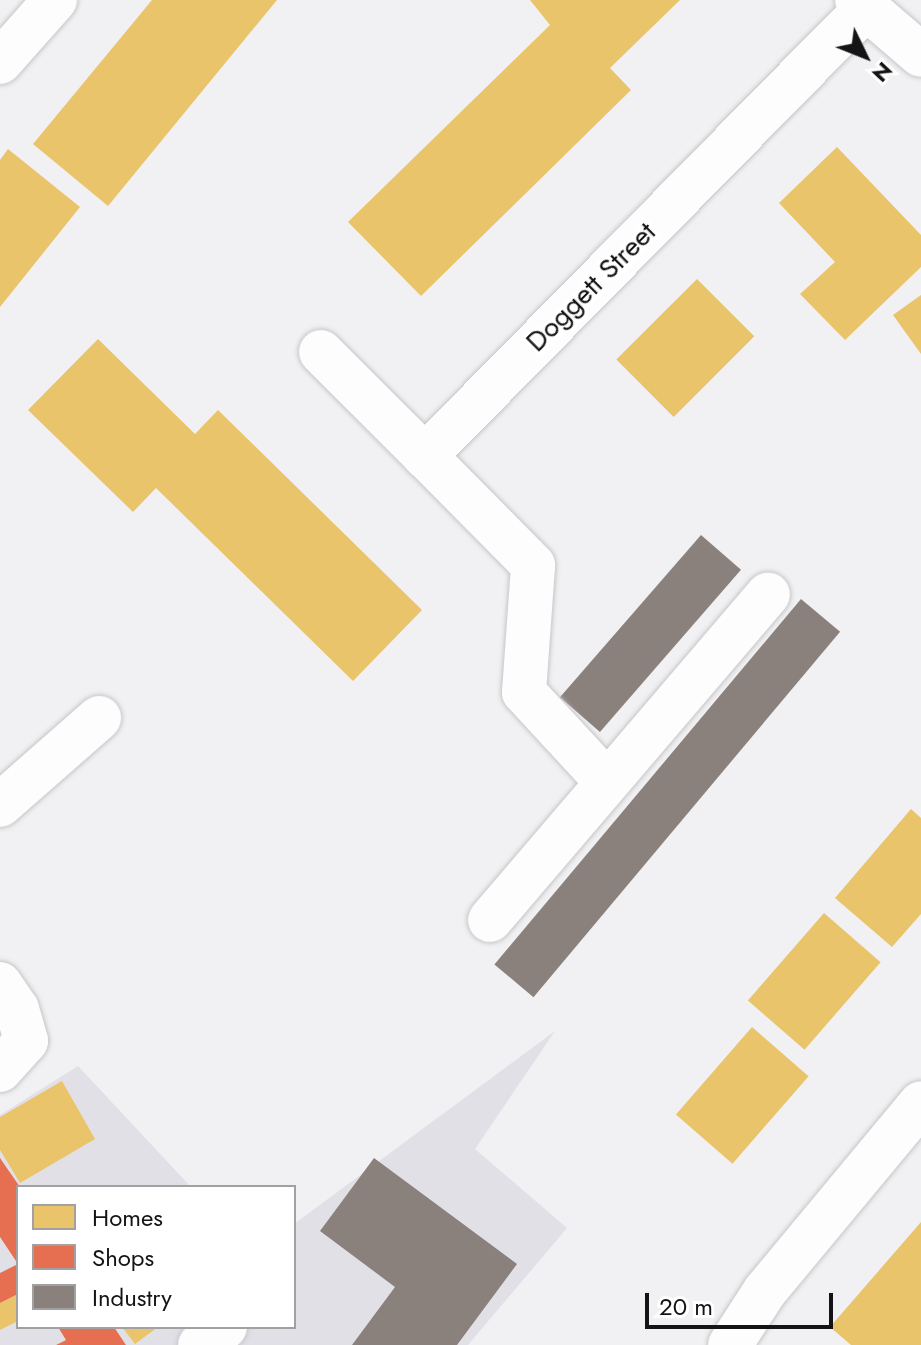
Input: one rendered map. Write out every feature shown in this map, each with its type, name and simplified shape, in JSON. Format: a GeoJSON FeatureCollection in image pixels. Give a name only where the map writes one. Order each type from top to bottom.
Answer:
{"type":"FeatureCollection","features":[{"type":"Feature","properties":{"kind":"street"},"geometry":{"type":"LineString","coordinates":[[0,62],[55,0]]}},
{"type":"Feature","properties":{"kind":"street","name":"Doggett Street"},"geometry":{"type":"LineString","coordinates":[[425,456],[861,4],[921,55]]}},
{"type":"Feature","properties":{"kind":"street"},"geometry":{"type":"LineString","coordinates":[[321,352],[533,565],[524,692],[606,781]]}},
{"type":"Feature","properties":{"kind":"street"},"geometry":{"type":"LineString","coordinates":[[490,920],[768,595]]}},
{"type":"Feature","properties":{"kind":"street"},"geometry":{"type":"LineString","coordinates":[[0,805],[99,718]]}},
{"type":"Feature","properties":{"kind":"street"},"geometry":{"type":"LineString","coordinates":[[0,984],[17,1009],[26,1041],[0,1070]]}},
{"type":"Feature","properties":{"kind":"street"},"geometry":{"type":"LineString","coordinates":[[730,1345],[765,1291],[921,1103]]}},
{"type":"Feature","properties":{"kind":"street"},"geometry":{"type":"LineString","coordinates":[[200,1345],[222,1329]]}},
{"type":"Feature","properties":{"kind":"shaded area"},"geometry":{"type":"Polygon","coordinates":[[[555,1031],[475,1149],[567,1228],[468,1345],[0,1345],[0,1115],[78,1066],[189,1185],[16,1185],[16,1329],[296,1329],[296,1223],[555,1031]]]}},
{"type":"Feature","properties":{"kind":"building: Homes"},"geometry":{"type":"Polygon","coordinates":[[[152,0],[277,0],[108,206],[33,144],[152,0]]]}},
{"type":"Feature","properties":{"kind":"building: Homes"},"geometry":{"type":"Polygon","coordinates":[[[530,0],[680,0],[610,68],[631,90],[421,296],[348,222],[550,25],[530,0]]]}},
{"type":"Feature","properties":{"kind":"building: Homes"},"geometry":{"type":"Polygon","coordinates":[[[837,147],[921,235],[921,267],[845,340],[800,294],[835,262],[779,203],[837,147]]]}},
{"type":"Feature","properties":{"kind":"building: Homes"},"geometry":{"type":"Polygon","coordinates":[[[8,149],[80,207],[0,307],[0,160],[8,149]]]}},
{"type":"Feature","properties":{"kind":"building: Homes"},"geometry":{"type":"Polygon","coordinates":[[[697,279],[754,336],[674,417],[616,360],[697,279]]]}},
{"type":"Feature","properties":{"kind":"building: Homes"},"geometry":{"type":"Polygon","coordinates":[[[921,295],[921,354],[893,315],[921,295]]]}},
{"type":"Feature","properties":{"kind":"building: Homes"},"geometry":{"type":"Polygon","coordinates":[[[98,339],[195,434],[218,410],[422,610],[353,681],[156,488],[133,512],[28,410],[98,339]]]}},
{"type":"Feature","properties":{"kind":"building: Homes"},"geometry":{"type":"Polygon","coordinates":[[[911,809],[921,818],[921,914],[892,947],[835,898],[911,809]]]}},
{"type":"Feature","properties":{"kind":"building: Homes"},"geometry":{"type":"Polygon","coordinates":[[[824,913],[881,962],[805,1050],[748,1001],[824,913]]]}},
{"type":"Feature","properties":{"kind":"building: Homes"},"geometry":{"type":"Polygon","coordinates":[[[752,1027],[809,1076],[733,1164],[676,1115],[752,1027]]]}},
{"type":"Feature","properties":{"kind":"building: Homes"},"geometry":{"type":"Polygon","coordinates":[[[62,1081],[95,1139],[20,1183],[0,1150],[0,1117],[62,1081]]]}},
{"type":"Feature","properties":{"kind":"building: Homes"},"geometry":{"type":"Polygon","coordinates":[[[921,1222],[921,1345],[851,1345],[830,1327],[921,1222]]]}},
{"type":"Feature","properties":{"kind":"building: Homes"},"geometry":{"type":"Polygon","coordinates":[[[16,1295],[16,1322],[0,1330],[0,1303],[16,1295]]]}},
{"type":"Feature","properties":{"kind":"building: Homes"},"geometry":{"type":"Polygon","coordinates":[[[124,1329],[155,1329],[135,1344],[124,1329]]]}},
{"type":"Feature","properties":{"kind":"building: Shops"},"geometry":{"type":"Polygon","coordinates":[[[0,1158],[19,1185],[16,1185],[16,1261],[0,1237],[0,1158]]]}},
{"type":"Feature","properties":{"kind":"building: Shops"},"geometry":{"type":"Polygon","coordinates":[[[16,1265],[16,1295],[0,1303],[0,1273],[16,1265]]]}},
{"type":"Feature","properties":{"kind":"building: Shops"},"geometry":{"type":"Polygon","coordinates":[[[59,1329],[115,1329],[126,1345],[56,1345],[66,1340],[59,1329]]]}},
{"type":"Feature","properties":{"kind":"building: Industry"},"geometry":{"type":"Polygon","coordinates":[[[701,535],[741,570],[600,732],[560,697],[701,535]]]}},
{"type":"Feature","properties":{"kind":"building: Industry"},"geometry":{"type":"Polygon","coordinates":[[[801,599],[840,632],[533,997],[494,964],[801,599]]]}},
{"type":"Feature","properties":{"kind":"building: Industry"},"geometry":{"type":"Polygon","coordinates":[[[374,1158],[517,1264],[457,1345],[352,1345],[395,1287],[320,1231],[374,1158]]]}}]}
